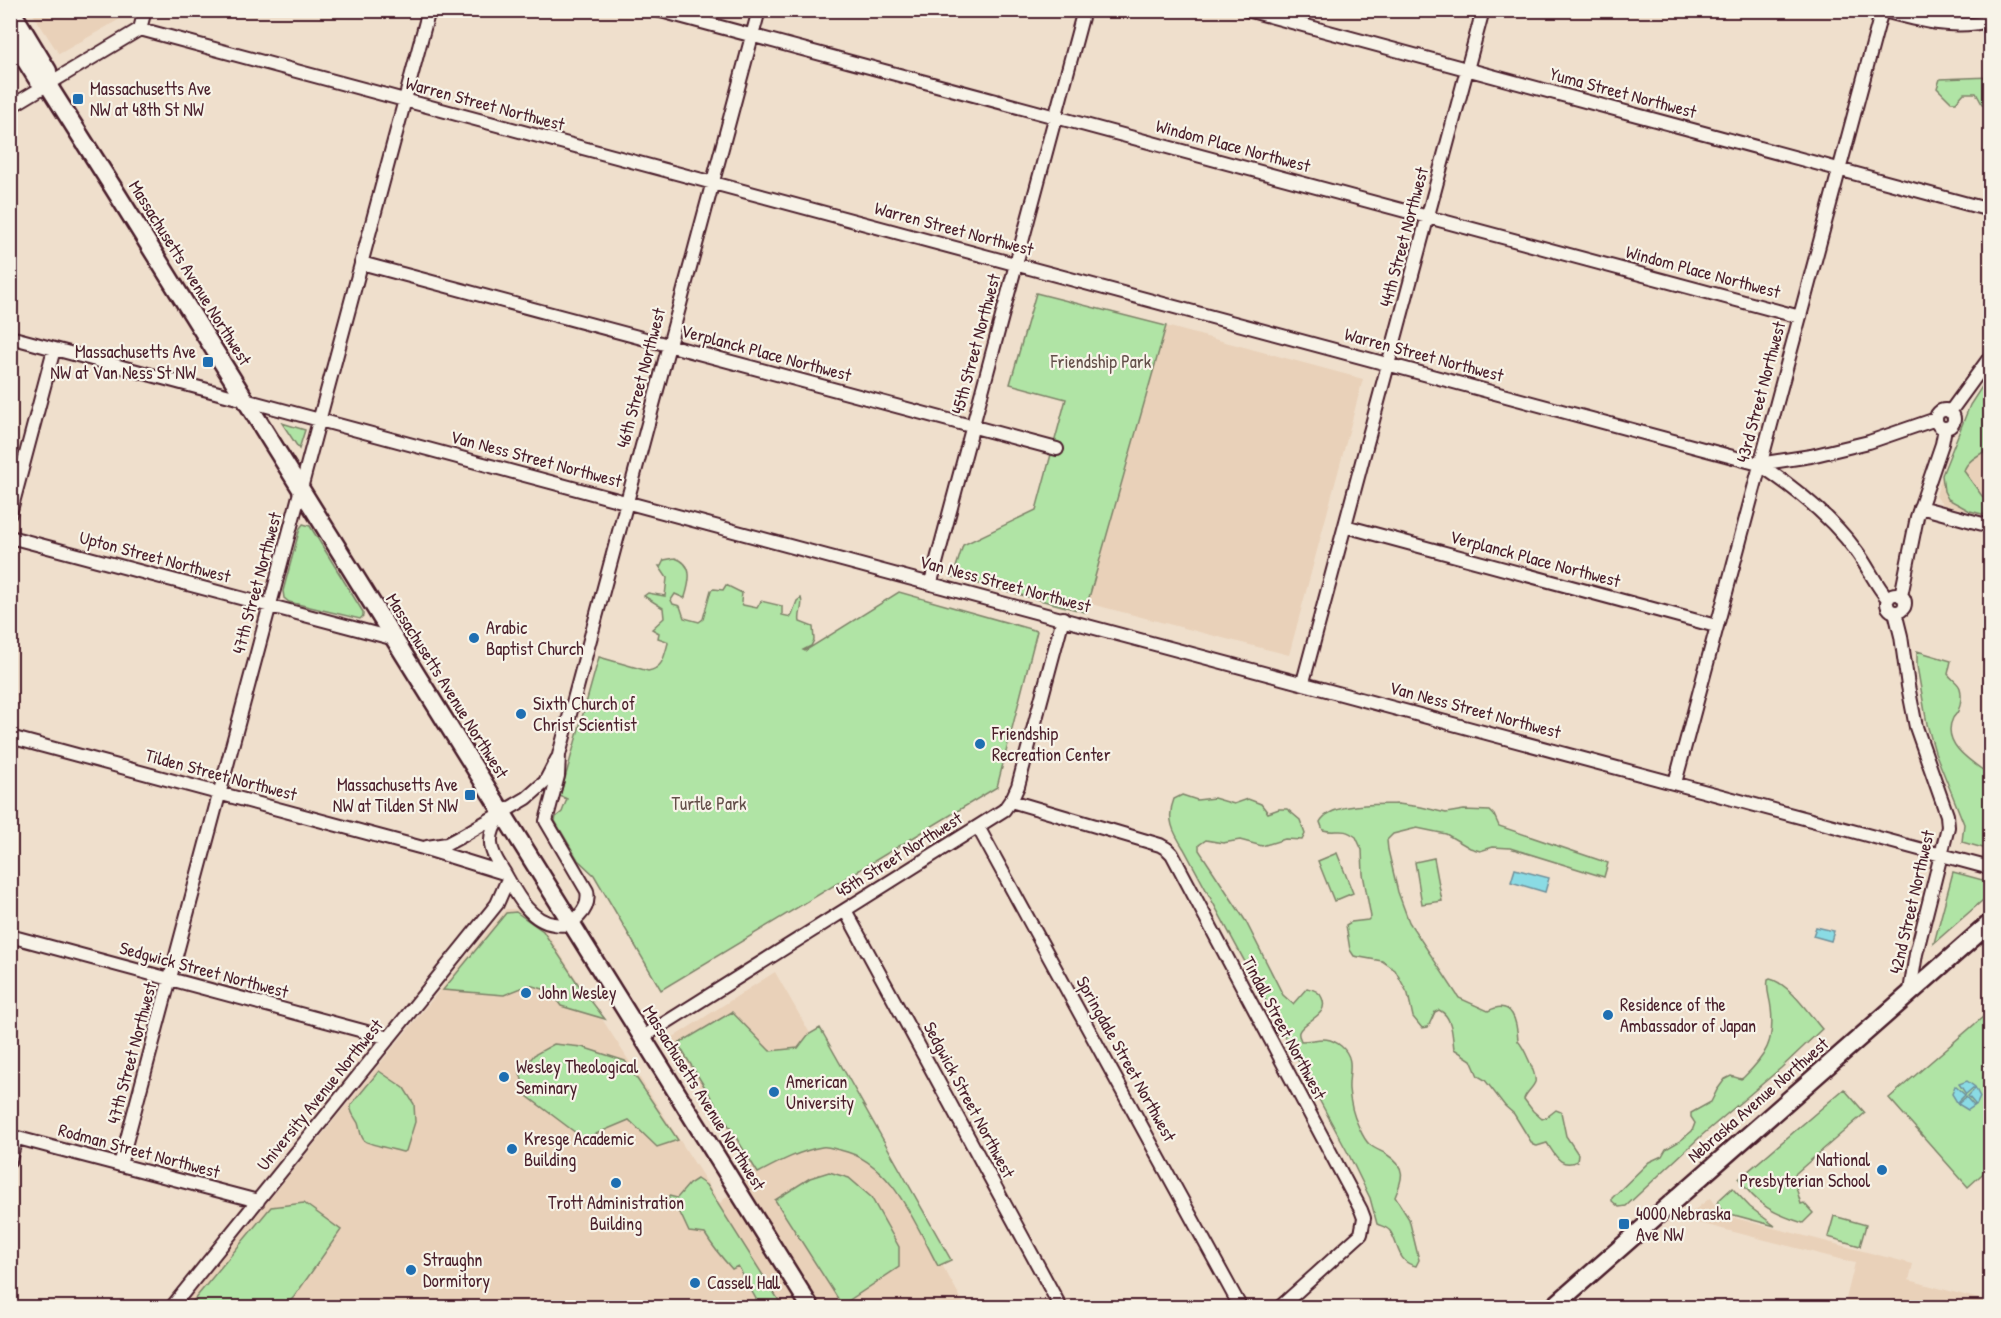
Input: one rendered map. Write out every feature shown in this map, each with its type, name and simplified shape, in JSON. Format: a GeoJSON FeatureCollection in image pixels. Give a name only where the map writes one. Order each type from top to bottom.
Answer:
{"type":"FeatureCollection","features":[{"type":"Feature","properties":{"kind":"main road","name":"Massachusetts Avenue Northwest"},"geometry":{"type":"LineString","coordinates":[[12,10],[48,71],[48,86]]}},
{"type":"Feature","properties":{"kind":"main road","name":"Massachusetts Avenue Northwest"},"geometry":{"type":"LineString","coordinates":[[10,36],[37,79],[48,86],[246,400],[811,1308]]}},
{"type":"Feature","properties":{"kind":"main road","name":"Nebraska Avenue Northwest"},"geometry":{"type":"LineString","coordinates":[[1552,1308],[1990,923]]}},
{"type":"Feature","properties":{"kind":"street"},"geometry":{"type":"LineString","coordinates":[[10,107],[140,29],[145,10]]}},
{"type":"Feature","properties":{"kind":"street","name":"47th Street Northwest"},"geometry":{"type":"LineString","coordinates":[[120,1165],[429,10]]}},
{"type":"Feature","properties":{"kind":"street","name":"Windom Place Northwest"},"geometry":{"type":"LineString","coordinates":[[657,10],[1800,317]]}},
{"type":"Feature","properties":{"kind":"street","name":"46th Street Northwest"},"geometry":{"type":"LineString","coordinates":[[559,755],[759,10]]}},
{"type":"Feature","properties":{"kind":"street","name":"45th Street Northwest"},"geometry":{"type":"LineString","coordinates":[[931,582],[1084,10]]}},
{"type":"Feature","properties":{"kind":"street","name":"Yuma Street Northwest"},"geometry":{"type":"LineString","coordinates":[[1247,10],[1990,210]]}},
{"type":"Feature","properties":{"kind":"street","name":"44th Street Northwest"},"geometry":{"type":"LineString","coordinates":[[1303,682],[1483,10]]}},
{"type":"Feature","properties":{"kind":"street"},"geometry":{"type":"LineString","coordinates":[[1881,11],[1943,25],[1990,21]]}},
{"type":"Feature","properties":{"kind":"street","name":"43rd Street Northwest"},"geometry":{"type":"LineString","coordinates":[[1675,783],[1881,11]]}},
{"type":"Feature","properties":{"kind":"street","name":"Warren Street Northwest"},"geometry":{"type":"LineString","coordinates":[[140,29],[1759,464],[1782,480],[1837,528],[1857,552],[1880,589],[1894,598]]}},
{"type":"Feature","properties":{"kind":"street","name":"Verplanck Place Northwest"},"geometry":{"type":"LineString","coordinates":[[362,263],[1057,449]]}},
{"type":"Feature","properties":{"kind":"street","name":"Van Ness Street Northwest"},"geometry":{"type":"LineString","coordinates":[[10,337],[931,582],[1990,868]]}},
{"type":"Feature","properties":{"kind":"street"},"geometry":{"type":"LineString","coordinates":[[10,514],[54,349]]}},
{"type":"Feature","properties":{"kind":"street"},"geometry":{"type":"LineString","coordinates":[[1894,598],[1920,507],[1942,444],[1940,412],[1950,412],[1990,357]]}},
{"type":"Feature","properties":{"kind":"street","name":"Warren Street Northwest"},"geometry":{"type":"LineString","coordinates":[[1759,464],[1811,456],[1940,424]]}},
{"type":"Feature","properties":{"kind":"street"},"geometry":{"type":"LineString","coordinates":[[1920,507],[1990,526]]}},
{"type":"Feature","properties":{"kind":"street","name":"Verplanck Place Northwest"},"geometry":{"type":"LineString","coordinates":[[1345,526],[1716,626]]}},
{"type":"Feature","properties":{"kind":"street","name":"Upton Street Northwest"},"geometry":{"type":"LineString","coordinates":[[10,537],[395,639]]}},
{"type":"Feature","properties":{"kind":"street","name":"42nd Street Northwest"},"geometry":{"type":"LineString","coordinates":[[1894,598],[1888,607],[1896,612],[1916,727],[1947,819],[1948,835],[1916,954],[1910,991]]}},
{"type":"Feature","properties":{"kind":"street","name":"45th Street Northwest"},"geometry":{"type":"LineString","coordinates":[[643,1037],[998,815],[1011,801],[1018,786],[1063,618]]}},
{"type":"Feature","properties":{"kind":"street","name":"Tilden Street Northwest"},"geometry":{"type":"LineString","coordinates":[[10,737],[423,848],[506,876]]}},
{"type":"Feature","properties":{"kind":"street"},"geometry":{"type":"LineString","coordinates":[[502,813],[490,840],[492,850],[523,903],[537,918],[549,924],[573,923],[585,910],[587,891],[546,821],[558,776],[559,755]]}},
{"type":"Feature","properties":{"kind":"street","name":"Tilden Street Northwest"},"geometry":{"type":"LineString","coordinates":[[423,848],[447,844],[532,794],[545,782],[559,755]]}},
{"type":"Feature","properties":{"kind":"street","name":"Tindall Street Northwest"},"geometry":{"type":"LineString","coordinates":[[1011,801],[1167,849],[1172,854],[1355,1200],[1364,1218],[1364,1226],[1358,1238],[1279,1308]]}},
{"type":"Feature","properties":{"kind":"street","name":"Springdale Street Northwest"},"geometry":{"type":"LineString","coordinates":[[978,827],[1241,1308]]}},
{"type":"Feature","properties":{"kind":"street","name":"University Avenue Northwest"},"geometry":{"type":"LineString","coordinates":[[171,1308],[497,904],[506,876]]}},
{"type":"Feature","properties":{"kind":"street"},"geometry":{"type":"LineString","coordinates":[[497,904],[523,903]]}},
{"type":"Feature","properties":{"kind":"street","name":"Sedgwick Street Northwest"},"geometry":{"type":"LineString","coordinates":[[845,910],[1061,1308]]}},
{"type":"Feature","properties":{"kind":"street","name":"Sedgwick Street Northwest"},"geometry":{"type":"LineString","coordinates":[[10,936],[389,1038]]}},
{"type":"Feature","properties":{"kind":"street"},"geometry":{"type":"LineString","coordinates":[[10,1160],[13,1137]]}},
{"type":"Feature","properties":{"kind":"street","name":"Rodman Street Northwest"},"geometry":{"type":"LineString","coordinates":[[13,1137],[258,1201]]}},
{"type":"Feature","properties":{"kind":"shaded area"},"geometry":{"type":"Polygon","coordinates":[[[31,11],[126,11],[120,19],[59,54],[31,11]]]}},
{"type":"Feature","properties":{"kind":"shaded area"},"geometry":{"type":"Polygon","coordinates":[[[1166,326],[1363,379],[1289,655],[1087,603],[1166,326]]]}},
{"type":"Feature","properties":{"kind":"shaded area"},"geometry":{"type":"Polygon","coordinates":[[[1990,374],[1990,517],[1942,504],[1936,496],[1970,405],[1990,374]]]}},
{"type":"Feature","properties":{"kind":"shaded area","name":"Wesley Theological Seminary"},"geometry":{"type":"Polygon","coordinates":[[[506,909],[516,909],[545,930],[720,1203],[752,1173],[672,1038],[775,972],[966,1307],[181,1308],[506,909]]]}},
{"type":"Feature","properties":{"kind":"shaded area"},"geometry":{"type":"Polygon","coordinates":[[[1710,1198],[1718,1210],[1731,1217],[1913,1264],[1909,1280],[1990,1302],[1990,1307],[1844,1307],[1855,1263],[1683,1219],[1710,1198]]]}},
{"type":"Feature","properties":{"kind":"green space"},"geometry":{"type":"Polygon","coordinates":[[[1990,77],[1990,107],[1982,104],[1976,93],[1964,93],[1956,102],[1951,102],[1937,88],[1940,79],[1990,77]]]}},
{"type":"Feature","properties":{"kind":"green space","name":"Friendship Park"},"geometry":{"type":"Polygon","coordinates":[[[1036,293],[1166,326],[1085,612],[953,577],[963,545],[1036,510],[1066,399],[1010,384],[1036,293]]]}},
{"type":"Feature","properties":{"kind":"green space"},"geometry":{"type":"Polygon","coordinates":[[[1990,374],[1990,448],[1971,460],[1964,471],[1982,496],[1990,501],[1990,516],[1970,511],[1948,499],[1944,491],[1942,475],[1970,405],[1990,374]]]}},
{"type":"Feature","properties":{"kind":"green space"},"geometry":{"type":"Polygon","coordinates":[[[282,423],[305,430],[299,449],[282,423]]]}},
{"type":"Feature","properties":{"kind":"green space"},"geometry":{"type":"Polygon","coordinates":[[[303,524],[310,526],[363,612],[360,619],[289,602],[284,598],[283,591],[303,524]]]}},
{"type":"Feature","properties":{"kind":"green space","name":"Turtle Park"},"geometry":{"type":"Polygon","coordinates":[[[675,558],[685,564],[689,574],[685,597],[675,594],[671,600],[673,604],[680,606],[684,618],[699,622],[703,619],[711,590],[723,590],[726,585],[742,593],[743,605],[757,608],[761,601],[782,606],[782,615],[791,617],[797,601],[801,598],[800,622],[813,627],[814,640],[811,646],[803,650],[805,651],[899,592],[1037,631],[997,787],[661,990],[594,875],[578,860],[555,821],[562,812],[567,799],[560,796],[599,657],[648,671],[660,665],[662,661],[668,643],[658,638],[659,633],[652,629],[664,618],[663,608],[644,596],[648,593],[665,596],[667,578],[659,566],[664,560],[675,558]]]}},
{"type":"Feature","properties":{"kind":"green space"},"geometry":{"type":"Polygon","coordinates":[[[1917,651],[1951,661],[1948,674],[1959,686],[1961,696],[1959,709],[1950,727],[1951,736],[1967,759],[1990,775],[1990,850],[1962,842],[1964,824],[1935,752],[1927,724],[1917,666],[1917,651]]]}},
{"type":"Feature","properties":{"kind":"green space"},"geometry":{"type":"Polygon","coordinates":[[[1182,795],[1197,800],[1214,798],[1234,804],[1248,799],[1261,804],[1268,813],[1287,809],[1300,820],[1305,834],[1302,840],[1285,839],[1262,846],[1240,840],[1223,843],[1206,840],[1199,845],[1199,850],[1245,920],[1283,995],[1293,1004],[1307,988],[1316,991],[1321,996],[1324,1004],[1320,1014],[1302,1028],[1299,1036],[1301,1041],[1331,1040],[1346,1051],[1350,1061],[1350,1098],[1362,1133],[1370,1145],[1393,1159],[1400,1168],[1400,1184],[1395,1197],[1409,1219],[1419,1260],[1416,1266],[1402,1257],[1389,1230],[1377,1224],[1370,1198],[1349,1155],[1177,837],[1172,825],[1171,813],[1174,799],[1182,795]]]}},
{"type":"Feature","properties":{"kind":"green space"},"geometry":{"type":"Polygon","coordinates":[[[1398,804],[1446,813],[1464,810],[1490,811],[1499,826],[1608,863],[1604,877],[1510,848],[1493,847],[1480,851],[1446,834],[1417,828],[1393,834],[1387,840],[1398,892],[1409,922],[1459,998],[1488,1011],[1503,1008],[1512,1014],[1518,1041],[1535,1078],[1534,1084],[1524,1099],[1542,1119],[1556,1110],[1561,1112],[1566,1136],[1578,1154],[1577,1161],[1567,1163],[1559,1160],[1547,1143],[1533,1145],[1514,1114],[1485,1080],[1478,1076],[1471,1060],[1454,1049],[1451,1027],[1444,1013],[1439,1010],[1435,1012],[1428,1027],[1422,1028],[1413,1017],[1408,994],[1395,970],[1382,961],[1354,956],[1350,950],[1346,925],[1351,922],[1368,920],[1371,917],[1363,874],[1362,850],[1356,837],[1343,831],[1323,830],[1320,822],[1325,816],[1344,808],[1398,804]]]}},
{"type":"Feature","properties":{"kind":"green space"},"geometry":{"type":"Polygon","coordinates":[[[1337,853],[1353,893],[1334,901],[1318,861],[1337,853]]]}},
{"type":"Feature","properties":{"kind":"green space"},"geometry":{"type":"Polygon","coordinates":[[[1434,858],[1442,901],[1422,904],[1415,862],[1434,858]]]}},
{"type":"Feature","properties":{"kind":"green space"},"geometry":{"type":"Polygon","coordinates":[[[1953,872],[1990,882],[1990,894],[1934,943],[1953,872]]]}},
{"type":"Feature","properties":{"kind":"green space"},"geometry":{"type":"Polygon","coordinates":[[[516,912],[543,931],[578,984],[605,1019],[561,1006],[550,991],[529,985],[504,995],[443,990],[506,913],[516,912]]]}},
{"type":"Feature","properties":{"kind":"green space"},"geometry":{"type":"Polygon","coordinates":[[[1770,979],[1792,993],[1822,1029],[1626,1206],[1619,1207],[1612,1201],[1612,1198],[1649,1162],[1662,1156],[1666,1149],[1692,1131],[1695,1123],[1691,1113],[1711,1102],[1725,1079],[1731,1076],[1743,1078],[1763,1055],[1772,1030],[1767,988],[1770,979]]]}},
{"type":"Feature","properties":{"kind":"green space"},"geometry":{"type":"Polygon","coordinates":[[[1990,1011],[1990,1167],[1968,1187],[1889,1098],[1990,1011]]]}},
{"type":"Feature","properties":{"kind":"green space"},"geometry":{"type":"Polygon","coordinates":[[[732,1012],[770,1051],[798,1048],[808,1035],[820,1028],[951,1260],[938,1266],[900,1196],[888,1180],[858,1156],[822,1147],[797,1154],[758,1173],[678,1044],[732,1012]]]}},
{"type":"Feature","properties":{"kind":"green space"},"geometry":{"type":"Polygon","coordinates":[[[554,1044],[582,1047],[625,1061],[678,1140],[657,1147],[629,1120],[584,1139],[527,1096],[520,1073],[534,1055],[554,1044]]]}},
{"type":"Feature","properties":{"kind":"green space"},"geometry":{"type":"Polygon","coordinates":[[[379,1071],[404,1088],[414,1104],[415,1122],[406,1151],[403,1152],[365,1141],[352,1112],[351,1105],[379,1071]]]}},
{"type":"Feature","properties":{"kind":"green space"},"geometry":{"type":"Polygon","coordinates":[[[1844,1089],[1865,1113],[1795,1174],[1795,1184],[1801,1204],[1804,1203],[1813,1213],[1803,1223],[1767,1207],[1753,1196],[1739,1179],[1844,1089]]]}},
{"type":"Feature","properties":{"kind":"green space"},"geometry":{"type":"Polygon","coordinates":[[[829,1172],[849,1178],[871,1197],[899,1247],[899,1267],[842,1305],[775,1200],[810,1178],[829,1172]]]}},
{"type":"Feature","properties":{"kind":"green space"},"geometry":{"type":"Polygon","coordinates":[[[697,1179],[706,1185],[783,1307],[760,1307],[738,1266],[732,1269],[705,1234],[689,1232],[681,1215],[668,1202],[669,1196],[677,1198],[689,1184],[697,1179]]]}},
{"type":"Feature","properties":{"kind":"green space"},"geometry":{"type":"Polygon","coordinates":[[[1732,1188],[1750,1207],[1775,1226],[1723,1212],[1717,1204],[1718,1201],[1732,1188]]]}},
{"type":"Feature","properties":{"kind":"green space"},"geometry":{"type":"Polygon","coordinates":[[[304,1203],[341,1230],[294,1297],[284,1307],[188,1307],[271,1207],[304,1203]]]}},
{"type":"Feature","properties":{"kind":"green space"},"geometry":{"type":"Polygon","coordinates":[[[1834,1216],[1866,1225],[1860,1246],[1828,1237],[1834,1216]]]}},
{"type":"Feature","properties":{"kind":"water"},"geometry":{"type":"Polygon","coordinates":[[[1515,869],[1549,878],[1545,892],[1511,882],[1515,869]]]}},
{"type":"Feature","properties":{"kind":"water"},"geometry":{"type":"Polygon","coordinates":[[[1816,927],[1834,931],[1831,941],[1813,936],[1816,927]]]}},
{"type":"Feature","properties":{"kind":"water"},"geometry":{"type":"Polygon","coordinates":[[[1967,1081],[1975,1087],[1980,1097],[1974,1106],[1975,1104],[1968,1096],[1975,1089],[1973,1088],[1966,1094],[1959,1084],[1967,1081]]]}},
{"type":"Feature","properties":{"kind":"water"},"geometry":{"type":"Polygon","coordinates":[[[1955,1086],[1965,1095],[1958,1102],[1966,1097],[1974,1106],[1968,1110],[1958,1104],[1952,1094],[1955,1086]]]}},
{"type":"Feature","properties":{"kind":"place","name":"Massachusetts Ave NW at 48th St NW"},"geometry":{"type":"Point","coordinates":[78,99]}},
{"type":"Feature","properties":{"kind":"place","name":"Massachusetts Ave NW at Van Ness St NW"},"geometry":{"type":"Point","coordinates":[208,362]}},
{"type":"Feature","properties":{"kind":"place","name":"Arabic Baptist Church"},"geometry":{"type":"Point","coordinates":[474,638]}},
{"type":"Feature","properties":{"kind":"place","name":"Sixth Church of Christ Scientist"},"geometry":{"type":"Point","coordinates":[521,714]}},
{"type":"Feature","properties":{"kind":"place","name":"Friendship Recreation Center"},"geometry":{"type":"Point","coordinates":[980,744]}},
{"type":"Feature","properties":{"kind":"place","name":"Massachusetts Ave NW at Tilden St NW"},"geometry":{"type":"Point","coordinates":[470,795]}},
{"type":"Feature","properties":{"kind":"place","name":"John Wesley"},"geometry":{"type":"Point","coordinates":[526,993]}},
{"type":"Feature","properties":{"kind":"place","name":"Residence of the Ambassador of Japan"},"geometry":{"type":"Point","coordinates":[1608,1015]}},
{"type":"Feature","properties":{"kind":"place","name":"Wesley Theological Seminary"},"geometry":{"type":"Point","coordinates":[504,1077]}},
{"type":"Feature","properties":{"kind":"place","name":"American University"},"geometry":{"type":"Point","coordinates":[774,1092]}},
{"type":"Feature","properties":{"kind":"place","name":"Kresge Academic Building"},"geometry":{"type":"Point","coordinates":[512,1149]}},
{"type":"Feature","properties":{"kind":"place","name":"National Presbyterian School"},"geometry":{"type":"Point","coordinates":[1882,1170]}},
{"type":"Feature","properties":{"kind":"place","name":"Trott Administration Building"},"geometry":{"type":"Point","coordinates":[616,1183]}},
{"type":"Feature","properties":{"kind":"place","name":"4000 Nebraska Ave NW"},"geometry":{"type":"Point","coordinates":[1624,1224]}},
{"type":"Feature","properties":{"kind":"place","name":"Straughn Dormitory"},"geometry":{"type":"Point","coordinates":[411,1270]}},
{"type":"Feature","properties":{"kind":"place","name":"Cassell Hall"},"geometry":{"type":"Point","coordinates":[695,1283]}}]}
